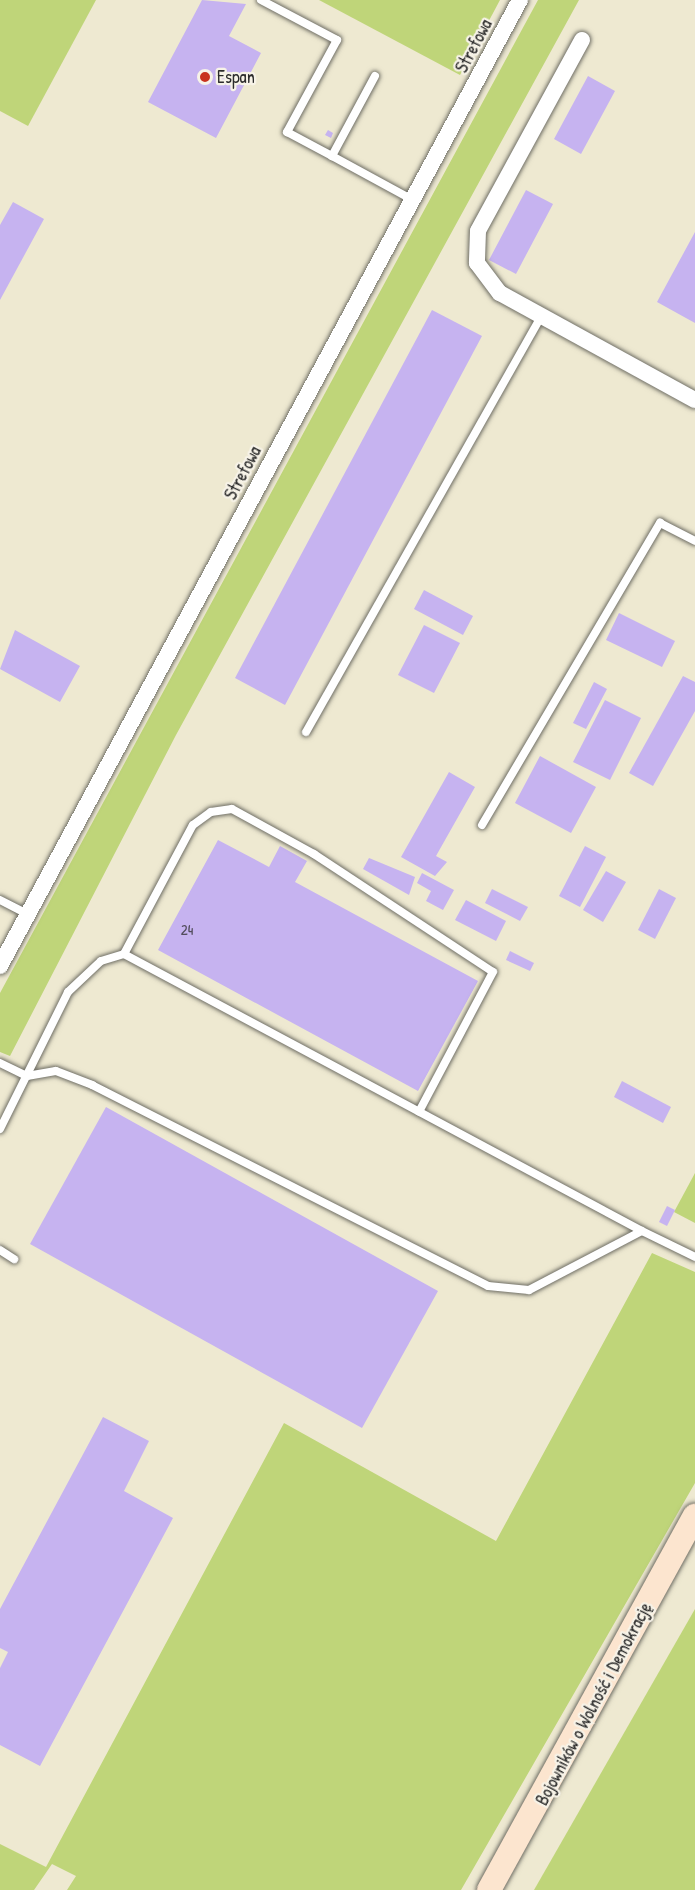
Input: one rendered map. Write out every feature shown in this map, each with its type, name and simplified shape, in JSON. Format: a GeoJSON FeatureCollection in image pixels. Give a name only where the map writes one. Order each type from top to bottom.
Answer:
{"type":"FeatureCollection","features":[{"type":"Feature","properties":{"kind":"main road","name":"Bojowników o Wolność i Demokrację"},"geometry":{"type":"LineString","coordinates":[[489,1890],[695,1516]]}},
{"type":"Feature","properties":{"kind":"street","name":"Strefowa"},"geometry":{"type":"LineString","coordinates":[[0,966],[520,0]]}},
{"type":"Feature","properties":{"kind":"street"},"geometry":{"type":"LineString","coordinates":[[582,40],[477,239],[477,263],[484,279],[542,315],[695,400]]}},
{"type":"Feature","properties":{"kind":"lane"},"geometry":{"type":"LineString","coordinates":[[261,0],[337,40],[287,132],[413,200]]}},
{"type":"Feature","properties":{"kind":"lane"},"geometry":{"type":"LineString","coordinates":[[332,156],[375,76]]}},
{"type":"Feature","properties":{"kind":"lane"},"geometry":{"type":"LineString","coordinates":[[306,732],[542,315]]}},
{"type":"Feature","properties":{"kind":"lane"},"geometry":{"type":"LineString","coordinates":[[482,825],[660,523],[695,541]]}},
{"type":"Feature","properties":{"kind":"lane"},"geometry":{"type":"LineString","coordinates":[[0,1129],[68,992],[101,961],[124,954],[193,825],[211,812],[232,809],[314,854],[493,972],[418,1112]]}},
{"type":"Feature","properties":{"kind":"lane"},"geometry":{"type":"LineString","coordinates":[[0,900],[28,914]]}},
{"type":"Feature","properties":{"kind":"lane"},"geometry":{"type":"LineString","coordinates":[[124,954],[642,1231],[695,1257]]}},
{"type":"Feature","properties":{"kind":"lane"},"geometry":{"type":"LineString","coordinates":[[0,1063],[27,1076],[56,1071],[92,1085],[488,1286],[529,1290],[642,1231]]}},
{"type":"Feature","properties":{"kind":"lane"},"geometry":{"type":"LineString","coordinates":[[0,1250],[15,1259]]}},
{"type":"Feature","properties":{"kind":"green space"},"geometry":{"type":"Polygon","coordinates":[[[0,0],[96,0],[28,126],[0,111],[0,0]]]}},
{"type":"Feature","properties":{"kind":"green space"},"geometry":{"type":"Polygon","coordinates":[[[319,0],[500,0],[460,75],[319,0]]]}},
{"type":"Feature","properties":{"kind":"green space"},"geometry":{"type":"Polygon","coordinates":[[[538,0],[579,0],[176,735],[10,1056],[0,1052],[0,993],[538,0]]]}},
{"type":"Feature","properties":{"kind":"green space"},"geometry":{"type":"Polygon","coordinates":[[[695,1173],[695,1223],[674,1212],[695,1173]]]}},
{"type":"Feature","properties":{"kind":"green space"},"geometry":{"type":"Polygon","coordinates":[[[652,1253],[695,1272],[695,1483],[461,1890],[67,1890],[76,1876],[52,1864],[34,1890],[0,1890],[0,1844],[46,1867],[284,1423],[496,1541],[652,1253]]]}},
{"type":"Feature","properties":{"kind":"green space"},"geometry":{"type":"Polygon","coordinates":[[[695,1609],[695,1890],[534,1890],[695,1609]]]}},
{"type":"Feature","properties":{"kind":"building","name":"Espan"},"geometry":{"type":"Polygon","coordinates":[[[202,0],[246,4],[229,36],[261,53],[216,138],[148,102],[202,0]]]}},
{"type":"Feature","properties":{"kind":"building"},"geometry":{"type":"Polygon","coordinates":[[[588,76],[615,91],[581,154],[554,139],[588,76]]]}},
{"type":"Feature","properties":{"kind":"building"},"geometry":{"type":"Polygon","coordinates":[[[328,130],[333,133],[331,138],[325,135],[328,130]]]}},
{"type":"Feature","properties":{"kind":"building"},"geometry":{"type":"Polygon","coordinates":[[[526,190],[553,204],[516,274],[489,260],[526,190]]]}},
{"type":"Feature","properties":{"kind":"building"},"geometry":{"type":"Polygon","coordinates":[[[13,202],[44,219],[0,300],[0,225],[13,202]]]}},
{"type":"Feature","properties":{"kind":"building"},"geometry":{"type":"Polygon","coordinates":[[[695,232],[695,323],[657,302],[695,232]]]}},
{"type":"Feature","properties":{"kind":"building"},"geometry":{"type":"Polygon","coordinates":[[[432,310],[482,336],[285,705],[235,678],[432,310]]]}},
{"type":"Feature","properties":{"kind":"building"},"geometry":{"type":"Polygon","coordinates":[[[424,590],[473,616],[463,635],[414,609],[424,590]]]}},
{"type":"Feature","properties":{"kind":"building"},"geometry":{"type":"Polygon","coordinates":[[[619,613],[675,641],[662,667],[606,640],[619,613]]]}},
{"type":"Feature","properties":{"kind":"building"},"geometry":{"type":"Polygon","coordinates":[[[424,625],[460,643],[434,693],[398,675],[424,625]]]}},
{"type":"Feature","properties":{"kind":"building"},"geometry":{"type":"Polygon","coordinates":[[[15,630],[80,666],[60,702],[0,669],[15,630]]]}},
{"type":"Feature","properties":{"kind":"building"},"geometry":{"type":"Polygon","coordinates":[[[683,676],[695,682],[695,711],[653,786],[629,773],[683,676]]]}},
{"type":"Feature","properties":{"kind":"building"},"geometry":{"type":"Polygon","coordinates":[[[594,682],[607,689],[586,729],[573,723],[594,682]]]}},
{"type":"Feature","properties":{"kind":"building"},"geometry":{"type":"Polygon","coordinates":[[[605,700],[641,718],[610,780],[573,762],[605,700]]]}},
{"type":"Feature","properties":{"kind":"building"},"geometry":{"type":"Polygon","coordinates":[[[540,756],[596,787],[571,833],[515,803],[540,756]]]}},
{"type":"Feature","properties":{"kind":"building"},"geometry":{"type":"Polygon","coordinates":[[[449,772],[475,787],[436,856],[447,862],[435,876],[401,857],[449,772]]]}},
{"type":"Feature","properties":{"kind":"building"},"geometry":{"type":"Polygon","coordinates":[[[218,840],[269,867],[280,846],[307,861],[295,882],[478,981],[418,1091],[158,950],[218,840]]]}},
{"type":"Feature","properties":{"kind":"building"},"geometry":{"type":"Polygon","coordinates":[[[585,846],[606,857],[580,907],[559,896],[585,846]]]}},
{"type":"Feature","properties":{"kind":"building"},"geometry":{"type":"Polygon","coordinates":[[[369,858],[415,877],[409,895],[363,869],[369,858]]]}},
{"type":"Feature","properties":{"kind":"building"},"geometry":{"type":"Polygon","coordinates":[[[606,871],[626,882],[603,922],[583,910],[606,871]]]}},
{"type":"Feature","properties":{"kind":"building"},"geometry":{"type":"Polygon","coordinates":[[[422,873],[454,890],[443,910],[426,901],[431,891],[417,883],[422,873]]]}},
{"type":"Feature","properties":{"kind":"building"},"geometry":{"type":"Polygon","coordinates":[[[492,889],[528,907],[520,921],[485,903],[492,889]]]}},
{"type":"Feature","properties":{"kind":"building"},"geometry":{"type":"Polygon","coordinates":[[[659,889],[676,898],[655,939],[638,930],[659,889]]]}},
{"type":"Feature","properties":{"kind":"building"},"geometry":{"type":"Polygon","coordinates":[[[466,900],[506,921],[496,941],[455,920],[466,900]]]}},
{"type":"Feature","properties":{"kind":"building"},"geometry":{"type":"Polygon","coordinates":[[[510,951],[534,963],[530,971],[506,960],[510,951]]]}},
{"type":"Feature","properties":{"kind":"building"},"geometry":{"type":"Polygon","coordinates":[[[622,1081],[671,1107],[663,1123],[614,1097],[622,1081]]]}},
{"type":"Feature","properties":{"kind":"building"},"geometry":{"type":"Polygon","coordinates":[[[106,1107],[438,1291],[362,1428],[30,1244],[106,1107]]]}},
{"type":"Feature","properties":{"kind":"building"},"geometry":{"type":"Polygon","coordinates":[[[667,1206],[675,1210],[667,1226],[659,1222],[667,1206]]]}},
{"type":"Feature","properties":{"kind":"building"},"geometry":{"type":"Polygon","coordinates":[[[103,1417],[149,1441],[124,1491],[173,1518],[40,1766],[0,1745],[0,1668],[8,1652],[0,1648],[0,1609],[103,1417]]]}},
{"type":"Feature","properties":{"kind":"place","name":"Espan"},"geometry":{"type":"Point","coordinates":[205,77]}}]}
